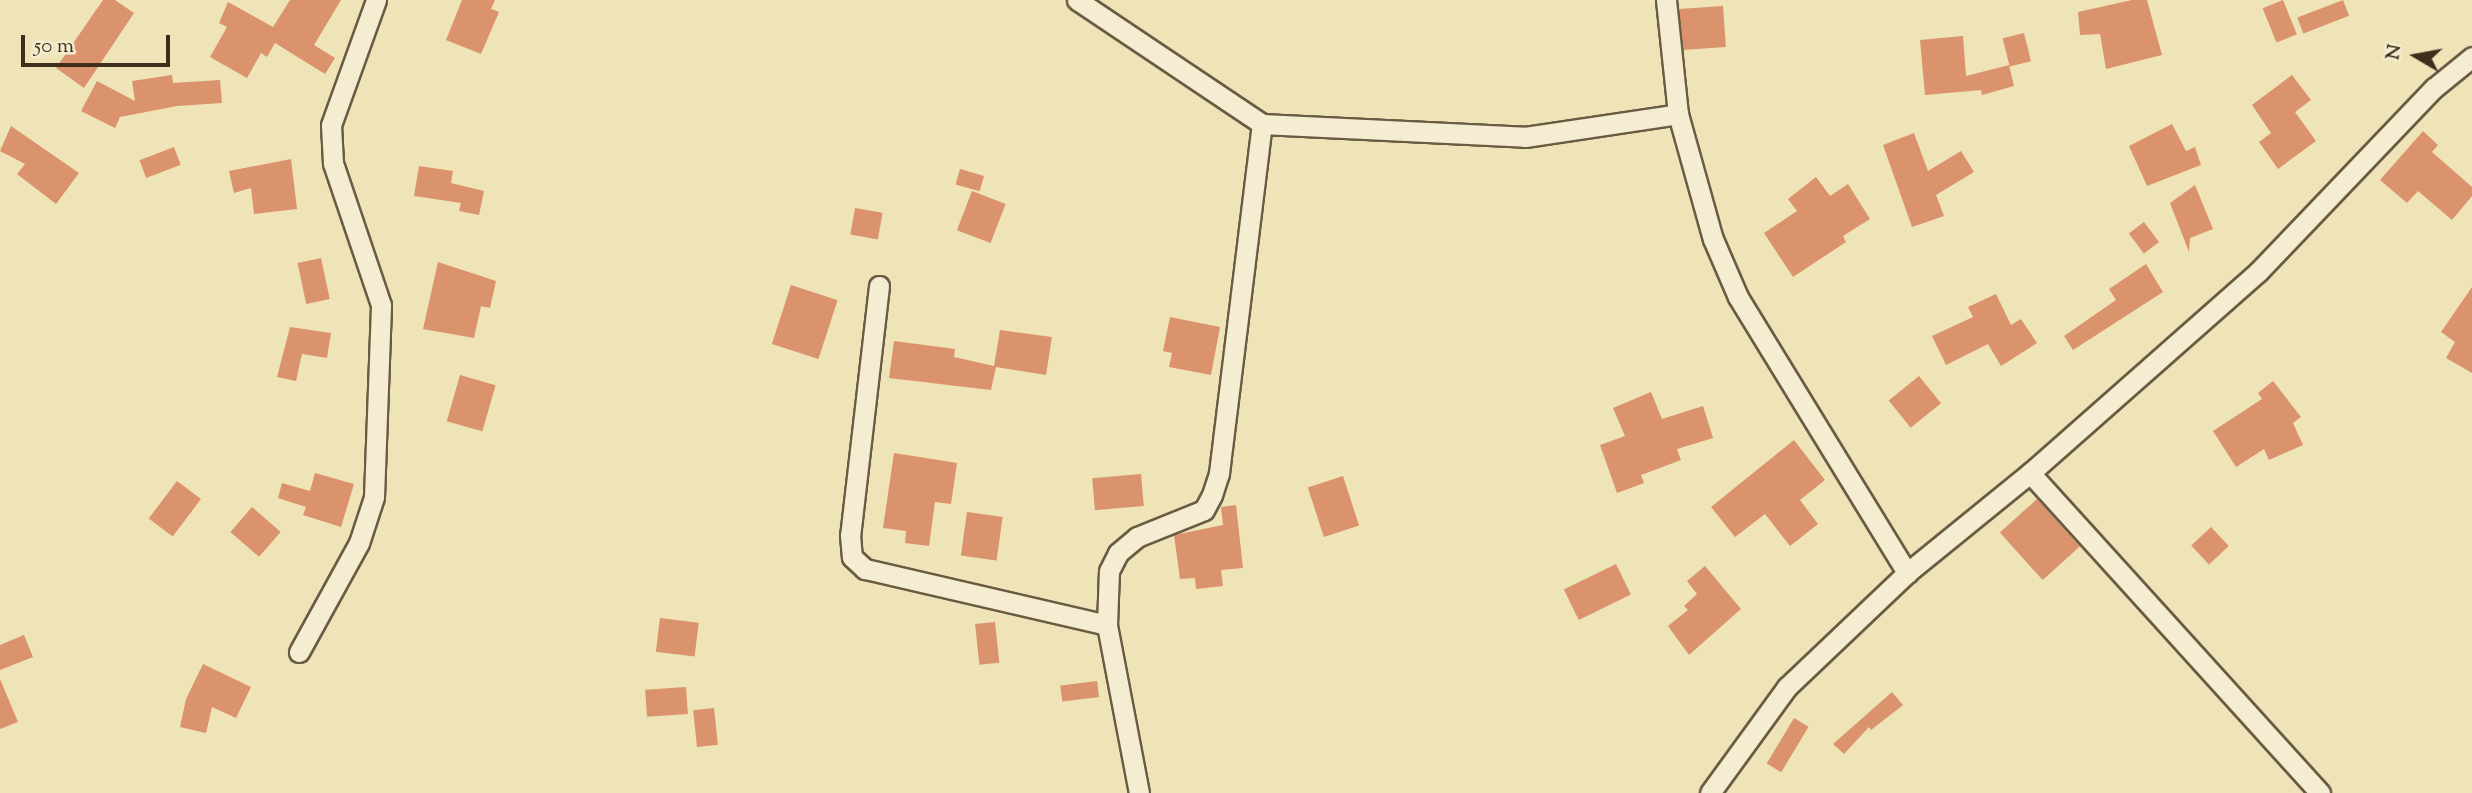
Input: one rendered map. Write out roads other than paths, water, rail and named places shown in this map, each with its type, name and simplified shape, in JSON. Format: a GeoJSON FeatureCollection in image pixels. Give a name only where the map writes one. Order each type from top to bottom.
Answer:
{"type":"FeatureCollection","features":[{"type":"Feature","properties":{"kind":"street"},"geometry":{"type":"LineString","coordinates":[[299,652],[359,543],[374,497],[381,306],[333,163],[331,125],[376,0]]}},
{"type":"Feature","properties":{"kind":"street"},"geometry":{"type":"LineString","coordinates":[[1077,0],[1262,124],[1525,137],[1678,114]]}},
{"type":"Feature","properties":{"kind":"street"},"geometry":{"type":"LineString","coordinates":[[1666,0],[1678,114],[1713,239],[1738,297],[1907,573]]}},
{"type":"Feature","properties":{"kind":"street"},"geometry":{"type":"LineString","coordinates":[[1710,793],[1787,687],[1907,573],[2030,473],[2258,272],[2434,88],[2472,57]]}},
{"type":"Feature","properties":{"kind":"street"},"geometry":{"type":"LineString","coordinates":[[1139,793],[1107,625],[1110,571],[1118,553],[1137,537],[1204,510],[1219,473],[1262,124]]}},
{"type":"Feature","properties":{"kind":"street"},"geometry":{"type":"LineString","coordinates":[[879,286],[850,535],[852,557],[865,569],[1107,625]]}},
{"type":"Feature","properties":{"kind":"street"},"geometry":{"type":"LineString","coordinates":[[2030,473],[2320,793]]}}]}
